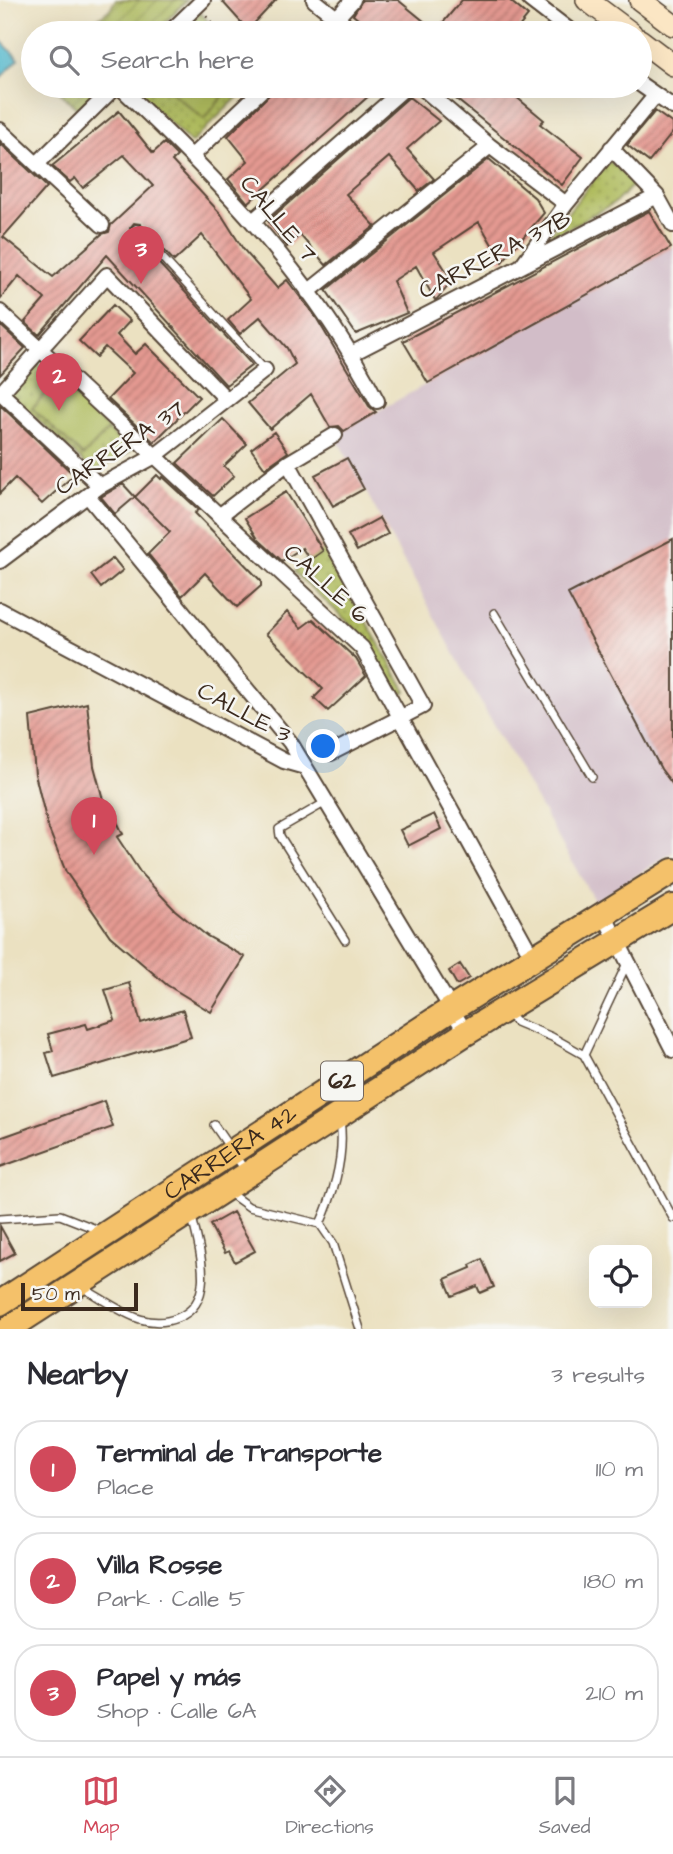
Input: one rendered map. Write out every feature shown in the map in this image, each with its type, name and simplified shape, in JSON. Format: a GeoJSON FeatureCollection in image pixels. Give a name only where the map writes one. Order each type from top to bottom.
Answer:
{"type":"FeatureCollection","features":[{"type":"Feature","properties":{"kind":"highway","name":"CARRERA 42"},"geometry":{"type":"LineString","coordinates":[[0,1303],[450,1010],[673,871]]}},
{"type":"Feature","properties":{"kind":"highway","name":"CARRERA 42"},"geometry":{"type":"LineString","coordinates":[[8,1329],[503,1010],[623,952],[673,907]]}},
{"type":"Feature","properties":{"kind":"main road"},"geometry":{"type":"LineString","coordinates":[[587,0],[615,21]]}},
{"type":"Feature","properties":{"kind":"main road"},"geometry":{"type":"LineString","coordinates":[[640,0],[673,25]]}},
{"type":"Feature","properties":{"kind":"main road"},"geometry":{"type":"LineString","coordinates":[[652,49],[673,65]]}},
{"type":"Feature","properties":{"kind":"street"},"geometry":{"type":"LineString","coordinates":[[314,0],[340,21]]}},
{"type":"Feature","properties":{"kind":"street"},"geometry":{"type":"LineString","coordinates":[[338,19],[352,0]]}},
{"type":"Feature","properties":{"kind":"street"},"geometry":{"type":"LineString","coordinates":[[530,0],[557,21]]}},
{"type":"Feature","properties":{"kind":"street"},"geometry":{"type":"LineString","coordinates":[[181,21],[200,3]]}},
{"type":"Feature","properties":{"kind":"street"},"geometry":{"type":"LineString","coordinates":[[652,94],[673,107]]}},
{"type":"Feature","properties":{"kind":"street"},"geometry":{"type":"LineString","coordinates":[[519,269],[566,204],[655,96]]}},
{"type":"Feature","properties":{"kind":"street"},"geometry":{"type":"LineString","coordinates":[[37,164],[106,98]]}},
{"type":"Feature","properties":{"kind":"street","name":"CALLE 7"},"geometry":{"type":"LineString","coordinates":[[131,98],[193,155],[253,220],[353,353],[377,401]]}},
{"type":"Feature","properties":{"kind":"street"},"geometry":{"type":"LineString","coordinates":[[193,155],[253,98]]}},
{"type":"Feature","properties":{"kind":"street"},"geometry":{"type":"LineString","coordinates":[[253,220],[393,98]]}},
{"type":"Feature","properties":{"kind":"street"},"geometry":{"type":"LineString","coordinates":[[434,98],[490,146],[566,204]]}},
{"type":"Feature","properties":{"kind":"street"},"geometry":{"type":"LineString","coordinates":[[0,130],[102,225]]}},
{"type":"Feature","properties":{"kind":"street"},"geometry":{"type":"LineString","coordinates":[[308,292],[490,146]]}},
{"type":"Feature","properties":{"kind":"street"},"geometry":{"type":"LineString","coordinates":[[611,148],[657,196],[673,225]]}},
{"type":"Feature","properties":{"kind":"street","name":"CARRERA 37B"},"geometry":{"type":"LineString","coordinates":[[353,353],[657,196]]}},
{"type":"Feature","properties":{"kind":"street"},"geometry":{"type":"LineString","coordinates":[[100,486],[1,393],[107,275],[228,400]]}},
{"type":"Feature","properties":{"kind":"street","name":"CALLE 6"},"geometry":{"type":"LineString","coordinates":[[0,312],[362,648],[404,718],[533,958]]}},
{"type":"Feature","properties":{"kind":"street","name":"CARRERA 37"},"geometry":{"type":"LineString","coordinates":[[0,561],[100,486],[155,456],[265,370]]}},
{"type":"Feature","properties":{"kind":"street"},"geometry":{"type":"LineString","coordinates":[[219,516],[288,463],[335,435]]}},
{"type":"Feature","properties":{"kind":"street"},"geometry":{"type":"LineString","coordinates":[[288,463],[423,706],[331,753]]}},
{"type":"Feature","properties":{"kind":"street"},"geometry":{"type":"LineString","coordinates":[[88,496],[290,742],[305,767]]}},
{"type":"Feature","properties":{"kind":"street","name":"CALLE 3"},"geometry":{"type":"LineString","coordinates":[[0,610],[284,761],[305,767],[466,1033]]}},
{"type":"Feature","properties":{"kind":"street"},"geometry":{"type":"LineString","coordinates":[[604,915],[673,1050]]}},
{"type":"Feature","properties":{"kind":"lane"},"geometry":{"type":"LineString","coordinates":[[136,229],[265,370]]}},
{"type":"Feature","properties":{"kind":"lane"},"geometry":{"type":"LineString","coordinates":[[494,613],[592,777]]}},
{"type":"Feature","properties":{"kind":"lane"},"geometry":{"type":"LineString","coordinates":[[326,802],[279,829],[280,836],[345,940]]}},
{"type":"Feature","properties":{"kind":"lane"},"geometry":{"type":"LineString","coordinates":[[584,1055],[623,952]]}},
{"type":"Feature","properties":{"kind":"lane"},"geometry":{"type":"LineString","coordinates":[[503,1010],[516,1022],[552,1037],[584,1055],[673,1218]]}},
{"type":"Feature","properties":{"kind":"lane"},"geometry":{"type":"LineString","coordinates":[[320,1224],[330,1203],[341,1150],[340,1114]]}},
{"type":"Feature","properties":{"kind":"lane"},"geometry":{"type":"LineString","coordinates":[[214,1125],[248,1174]]}},
{"type":"Feature","properties":{"kind":"lane"},"geometry":{"type":"LineString","coordinates":[[225,1189],[249,1207],[320,1224],[333,1243],[360,1329]]}},
{"type":"Feature","properties":{"kind":"lane"},"geometry":{"type":"LineString","coordinates":[[76,1284],[139,1319],[160,1323],[183,1316],[194,1306],[202,1291],[201,1262],[191,1211]]}},
{"type":"Feature","properties":{"kind":"lane"},"geometry":{"type":"LineString","coordinates":[[139,1214],[152,1236]]}},
{"type":"Feature","properties":{"kind":"lane"},"geometry":{"type":"LineString","coordinates":[[0,1219],[60,1216],[96,1226],[107,1235]]}},
{"type":"Feature","properties":{"kind":"path"},"geometry":{"type":"LineString","coordinates":[[200,3],[213,21]]}},
{"type":"Feature","properties":{"kind":"shaded area"},"geometry":{"type":"Polygon","coordinates":[[[673,247],[673,852],[595,902],[485,710],[335,435],[673,247]]]}},
{"type":"Feature","properties":{"kind":"green space"},"geometry":{"type":"Polygon","coordinates":[[[116,0],[187,0],[167,21],[95,21],[109,10],[116,0]]]}},
{"type":"Feature","properties":{"kind":"green space"},"geometry":{"type":"Polygon","coordinates":[[[200,12],[208,21],[191,21],[200,12]]]}},
{"type":"Feature","properties":{"kind":"green space"},"geometry":{"type":"Polygon","coordinates":[[[66,98],[92,98],[80,111],[66,98]]]}},
{"type":"Feature","properties":{"kind":"green space"},"geometry":{"type":"Polygon","coordinates":[[[144,98],[237,98],[191,143],[144,98]]]}},
{"type":"Feature","properties":{"kind":"green space"},"geometry":{"type":"Polygon","coordinates":[[[179,98],[222,98],[204,119],[179,98]]]}},
{"type":"Feature","properties":{"kind":"green space"},"geometry":{"type":"Polygon","coordinates":[[[609,161],[636,182],[616,202],[545,241],[609,161]]]}},
{"type":"Feature","properties":{"kind":"green space"},"geometry":{"type":"Polygon","coordinates":[[[37,363],[131,451],[94,472],[8,392],[37,363]]]}},
{"type":"Feature","properties":{"kind":"green space"},"geometry":{"type":"Polygon","coordinates":[[[57,381],[109,429],[83,456],[32,408],[57,381]]]}},
{"type":"Feature","properties":{"kind":"green space"},"geometry":{"type":"Polygon","coordinates":[[[322,545],[406,691],[398,696],[363,636],[294,572],[322,545]]]}},
{"type":"Feature","properties":{"kind":"water"},"geometry":{"type":"Polygon","coordinates":[[[0,40],[19,59],[0,78],[0,40]]]}},
{"type":"Feature","properties":{"kind":"building"},"geometry":{"type":"Polygon","coordinates":[[[221,0],[276,0],[256,21],[240,21],[221,0]]]}},
{"type":"Feature","properties":{"kind":"building"},"geometry":{"type":"Polygon","coordinates":[[[362,0],[398,0],[424,21],[360,21],[353,15],[362,0]]]}},
{"type":"Feature","properties":{"kind":"building"},"geometry":{"type":"Polygon","coordinates":[[[462,0],[509,0],[528,16],[524,21],[444,21],[462,0]]]}},
{"type":"Feature","properties":{"kind":"building"},"geometry":{"type":"Polygon","coordinates":[[[266,98],[366,98],[248,203],[228,179],[248,161],[228,136],[266,98]]]}},
{"type":"Feature","properties":{"kind":"building"},"geometry":{"type":"Polygon","coordinates":[[[408,98],[439,121],[407,149],[434,179],[419,191],[389,157],[346,194],[375,226],[326,265],[300,235],[287,247],[268,221],[408,98]]]}},
{"type":"Feature","properties":{"kind":"building"},"geometry":{"type":"Polygon","coordinates":[[[455,98],[517,98],[544,120],[540,124],[583,157],[562,185],[455,98]]]}},
{"type":"Feature","properties":{"kind":"building"},"geometry":{"type":"Polygon","coordinates":[[[119,111],[153,153],[164,143],[177,156],[172,161],[221,214],[243,249],[277,288],[287,280],[317,319],[369,406],[376,412],[344,431],[339,426],[330,427],[311,394],[270,429],[248,403],[295,364],[287,348],[260,317],[240,334],[228,320],[251,299],[202,235],[174,261],[140,224],[134,223],[130,228],[131,233],[252,365],[226,385],[107,255],[39,335],[25,322],[45,299],[19,276],[0,299],[0,143],[47,187],[3,237],[53,277],[102,234],[109,232],[111,225],[153,186],[124,155],[83,188],[75,178],[70,182],[52,166],[119,111]]]}},
{"type":"Feature","properties":{"kind":"building"},"geometry":{"type":"Polygon","coordinates":[[[655,111],[673,124],[673,132],[649,162],[627,145],[655,111]]]}},
{"type":"Feature","properties":{"kind":"building"},"geometry":{"type":"Polygon","coordinates":[[[489,159],[535,198],[544,213],[502,262],[479,222],[434,252],[452,280],[437,299],[435,300],[416,266],[393,281],[407,313],[356,334],[326,290],[489,159]]]}},
{"type":"Feature","properties":{"kind":"building"},"geometry":{"type":"Polygon","coordinates":[[[649,211],[671,248],[428,383],[403,341],[649,211]]]}},
{"type":"Feature","properties":{"kind":"building"},"geometry":{"type":"Polygon","coordinates":[[[113,305],[130,321],[117,335],[135,354],[146,344],[199,397],[154,442],[108,399],[133,373],[105,347],[96,357],[79,341],[113,305]]]}},
{"type":"Feature","properties":{"kind":"building"},"geometry":{"type":"Polygon","coordinates":[[[0,325],[25,348],[0,375],[0,325]]]}},
{"type":"Feature","properties":{"kind":"building"},"geometry":{"type":"Polygon","coordinates":[[[0,405],[74,475],[42,504],[15,478],[0,493],[0,405]]]}},
{"type":"Feature","properties":{"kind":"building"},"geometry":{"type":"Polygon","coordinates":[[[223,419],[247,444],[224,466],[234,476],[213,496],[177,463],[223,419]]]}},
{"type":"Feature","properties":{"kind":"building"},"geometry":{"type":"Polygon","coordinates":[[[274,432],[288,452],[265,468],[251,449],[274,432]]]}},
{"type":"Feature","properties":{"kind":"building"},"geometry":{"type":"Polygon","coordinates":[[[347,458],[364,489],[333,506],[315,475],[347,458]]]}},
{"type":"Feature","properties":{"kind":"building"},"geometry":{"type":"Polygon","coordinates":[[[157,475],[161,479],[163,477],[199,510],[195,513],[261,581],[261,586],[237,607],[205,573],[182,596],[148,554],[170,532],[135,497],[157,475]]]}},
{"type":"Feature","properties":{"kind":"building"},"geometry":{"type":"Polygon","coordinates":[[[123,484],[135,497],[115,514],[101,497],[123,484]]]}},
{"type":"Feature","properties":{"kind":"building"},"geometry":{"type":"Polygon","coordinates":[[[286,492],[323,551],[310,560],[302,548],[282,561],[258,539],[245,518],[286,492]]]}},
{"type":"Feature","properties":{"kind":"building"},"geometry":{"type":"Polygon","coordinates":[[[379,518],[388,534],[357,551],[348,535],[379,518]]]}},
{"type":"Feature","properties":{"kind":"building"},"geometry":{"type":"Polygon","coordinates":[[[673,539],[673,785],[661,769],[568,594],[673,539]]]}},
{"type":"Feature","properties":{"kind":"building"},"geometry":{"type":"Polygon","coordinates":[[[113,558],[123,570],[101,588],[91,575],[113,558]]]}},
{"type":"Feature","properties":{"kind":"building"},"geometry":{"type":"Polygon","coordinates":[[[287,612],[301,628],[313,619],[356,659],[366,676],[328,711],[314,698],[323,689],[266,634],[287,612]]]}},
{"type":"Feature","properties":{"kind":"building"},"geometry":{"type":"Polygon","coordinates":[[[87,703],[94,766],[105,807],[110,807],[123,834],[117,837],[142,875],[175,910],[207,936],[245,957],[211,1012],[167,985],[110,936],[66,872],[48,827],[35,774],[30,717],[87,703]]]}},
{"type":"Feature","properties":{"kind":"building"},"geometry":{"type":"Polygon","coordinates":[[[434,814],[441,829],[408,846],[400,830],[434,814]]]}},
{"type":"Feature","properties":{"kind":"building"},"geometry":{"type":"Polygon","coordinates":[[[460,964],[469,978],[457,985],[449,971],[460,964]]]}},
{"type":"Feature","properties":{"kind":"building"},"geometry":{"type":"Polygon","coordinates":[[[129,983],[141,1023],[183,1010],[191,1037],[54,1078],[46,1053],[53,1051],[48,1034],[86,1024],[88,1029],[115,1020],[105,990],[129,983]]]}},
{"type":"Feature","properties":{"kind":"building"},"geometry":{"type":"Polygon","coordinates":[[[104,1101],[113,1127],[0,1167],[0,1138],[104,1101]]]}},
{"type":"Feature","properties":{"kind":"building"},"geometry":{"type":"Polygon","coordinates":[[[233,1212],[255,1251],[235,1262],[229,1251],[225,1253],[210,1225],[233,1212]]]}},
{"type":"Feature","properties":{"kind":"building"},"geometry":{"type":"Polygon","coordinates":[[[0,1226],[15,1253],[0,1261],[0,1226]]]}},
{"type":"Feature","properties":{"kind":"building"},"geometry":{"type":"Polygon","coordinates":[[[482,1259],[494,1287],[480,1293],[477,1286],[452,1296],[445,1279],[471,1268],[470,1265],[482,1259]]]}},
{"type":"Feature","properties":{"kind":"place","name":"Papel y más"},"geometry":{"type":"Point","coordinates":[141,284]}},
{"type":"Feature","properties":{"kind":"place","name":"Villa Rosse"},"geometry":{"type":"Point","coordinates":[59,411]}},
{"type":"Feature","properties":{"kind":"place","name":"Terminal de Transporte"},"geometry":{"type":"Point","coordinates":[94,855]}}]}
